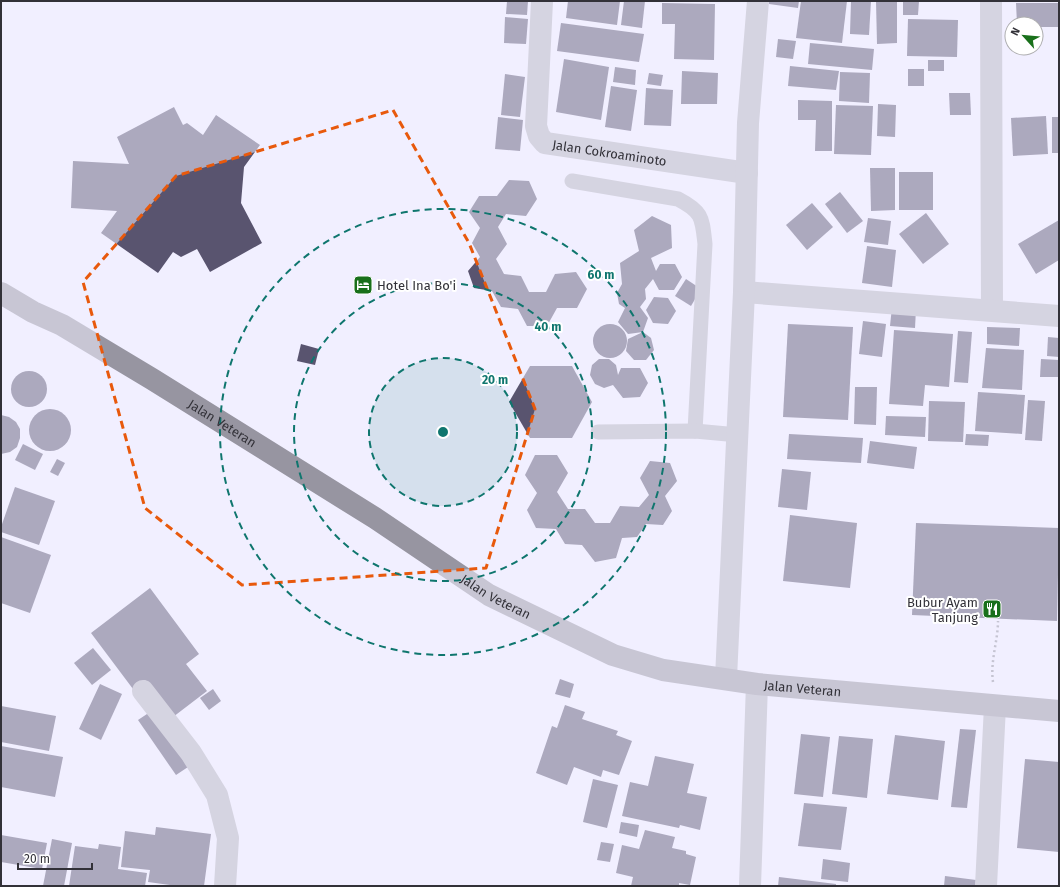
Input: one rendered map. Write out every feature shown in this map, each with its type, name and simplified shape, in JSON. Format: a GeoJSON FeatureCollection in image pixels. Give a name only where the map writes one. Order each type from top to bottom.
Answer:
{"type":"FeatureCollection","features":[{"type":"Feature","properties":{"kind":"main road","name":"Jalan Veteran"},"geometry":{"type":"LineString","coordinates":[[1,293],[33,312],[62,325],[159,384],[375,518],[490,595],[613,655],[663,670],[726,678],[757,684],[1059,711]]}},
{"type":"Feature","properties":{"kind":"street","name":"Jalan Cokroaminoto"},"geometry":{"type":"LineString","coordinates":[[542,1],[536,126],[539,136],[545,143],[747,173]]}},
{"type":"Feature","properties":{"kind":"street"},"geometry":{"type":"LineString","coordinates":[[726,678],[744,292],[748,123],[758,1]]}},
{"type":"Feature","properties":{"kind":"street"},"geometry":{"type":"LineString","coordinates":[[991,1],[992,310]]}},
{"type":"Feature","properties":{"kind":"street"},"geometry":{"type":"LineString","coordinates":[[744,292],[1059,316]]}},
{"type":"Feature","properties":{"kind":"street"},"geometry":{"type":"LineString","coordinates":[[750,886],[757,684]]}},
{"type":"Feature","properties":{"kind":"street"},"geometry":{"type":"LineString","coordinates":[[143,691],[191,753],[217,795],[228,838],[225,886]]}},
{"type":"Feature","properties":{"kind":"street"},"geometry":{"type":"LineString","coordinates":[[986,886],[995,706]]}},
{"type":"Feature","properties":{"kind":"lane"},"geometry":{"type":"LineString","coordinates":[[572,181],[678,199],[690,205],[702,218],[705,244],[696,431]]}},
{"type":"Feature","properties":{"kind":"lane"},"geometry":{"type":"LineString","coordinates":[[598,432],[696,431],[738,435]]}},
{"type":"Feature","properties":{"kind":"path"},"geometry":{"type":"LineString","coordinates":[[995,706],[992,673],[993,656],[998,638],[998,621]]}},
{"type":"Feature","properties":{"kind":"highlighted area"},"geometry":{"type":"Polygon","coordinates":[[[393,110],[469,243],[535,409],[486,568],[242,585],[145,508],[83,282],[176,176],[393,110]]]}},
{"type":"Feature","properties":{"kind":"building"},"geometry":{"type":"Polygon","coordinates":[[[507,1],[528,1],[527,15],[506,14],[507,1]]]}},
{"type":"Feature","properties":{"kind":"building"},"geometry":{"type":"Polygon","coordinates":[[[568,1],[620,1],[617,25],[566,18],[568,1]]]}},
{"type":"Feature","properties":{"kind":"building"},"geometry":{"type":"Polygon","coordinates":[[[624,1],[645,1],[642,28],[621,25],[624,1]]]}},
{"type":"Feature","properties":{"kind":"building"},"geometry":{"type":"Polygon","coordinates":[[[769,1],[799,1],[798,8],[769,4],[769,1]]]}},
{"type":"Feature","properties":{"kind":"building"},"geometry":{"type":"Polygon","coordinates":[[[801,1],[847,1],[842,43],[796,38],[801,1]]]}},
{"type":"Feature","properties":{"kind":"building"},"geometry":{"type":"Polygon","coordinates":[[[851,1],[871,1],[869,35],[850,34],[851,1]]]}},
{"type":"Feature","properties":{"kind":"building"},"geometry":{"type":"Polygon","coordinates":[[[876,1],[897,1],[897,43],[877,44],[876,1]]]}},
{"type":"Feature","properties":{"kind":"building"},"geometry":{"type":"Polygon","coordinates":[[[903,1],[919,1],[918,15],[903,15],[903,1]]]}},
{"type":"Feature","properties":{"kind":"building"},"geometry":{"type":"Polygon","coordinates":[[[662,3],[715,4],[714,60],[674,59],[675,24],[662,24],[662,3]]]}},
{"type":"Feature","properties":{"kind":"building"},"geometry":{"type":"Polygon","coordinates":[[[1016,3],[1059,3],[1059,27],[1044,27],[1044,16],[1017,16],[1016,3]]]}},
{"type":"Feature","properties":{"kind":"building"},"geometry":{"type":"Polygon","coordinates":[[[505,17],[528,19],[526,44],[504,43],[505,17]]]}},
{"type":"Feature","properties":{"kind":"building"},"geometry":{"type":"Polygon","coordinates":[[[908,19],[958,20],[957,57],[907,56],[908,19]]]}},
{"type":"Feature","properties":{"kind":"building"},"geometry":{"type":"Polygon","coordinates":[[[561,23],[644,34],[639,62],[557,51],[561,23]]]}},
{"type":"Feature","properties":{"kind":"building"},"geometry":{"type":"Polygon","coordinates":[[[778,39],[796,41],[793,59],[776,57],[778,39]]]}},
{"type":"Feature","properties":{"kind":"building"},"geometry":{"type":"Polygon","coordinates":[[[810,43],[874,49],[872,70],[808,64],[810,43]]]}},
{"type":"Feature","properties":{"kind":"building"},"geometry":{"type":"Polygon","coordinates":[[[564,59],[609,67],[601,120],[556,112],[564,59]]]}},
{"type":"Feature","properties":{"kind":"building"},"geometry":{"type":"Polygon","coordinates":[[[928,60],[944,60],[944,71],[928,71],[928,60]]]}},
{"type":"Feature","properties":{"kind":"building"},"geometry":{"type":"Polygon","coordinates":[[[790,66],[839,71],[836,90],[788,86],[790,66]]]}},
{"type":"Feature","properties":{"kind":"building"},"geometry":{"type":"Polygon","coordinates":[[[615,67],[636,70],[635,85],[613,82],[615,67]]]}},
{"type":"Feature","properties":{"kind":"building"},"geometry":{"type":"Polygon","coordinates":[[[908,69],[924,69],[924,86],[908,86],[908,69]]]}},
{"type":"Feature","properties":{"kind":"building"},"geometry":{"type":"Polygon","coordinates":[[[682,71],[718,73],[717,104],[681,104],[682,71]]]}},
{"type":"Feature","properties":{"kind":"building"},"geometry":{"type":"Polygon","coordinates":[[[840,72],[870,73],[869,103],[839,101],[840,72]]]}},
{"type":"Feature","properties":{"kind":"building"},"geometry":{"type":"Polygon","coordinates":[[[649,73],[663,75],[661,86],[647,84],[649,73]]]}},
{"type":"Feature","properties":{"kind":"building"},"geometry":{"type":"Polygon","coordinates":[[[505,74],[525,77],[520,117],[501,115],[505,74]]]}},
{"type":"Feature","properties":{"kind":"building"},"geometry":{"type":"Polygon","coordinates":[[[611,86],[637,90],[631,131],[605,127],[611,86]]]}},
{"type":"Feature","properties":{"kind":"building"},"geometry":{"type":"Polygon","coordinates":[[[646,88],[673,90],[671,126],[644,125],[646,88]]]}},
{"type":"Feature","properties":{"kind":"building"},"geometry":{"type":"Polygon","coordinates":[[[949,93],[970,93],[971,115],[950,115],[949,93]]]}},
{"type":"Feature","properties":{"kind":"building"},"geometry":{"type":"Polygon","coordinates":[[[798,100],[832,101],[832,151],[815,151],[816,120],[798,120],[798,100]]]}},
{"type":"Feature","properties":{"kind":"building"},"geometry":{"type":"Polygon","coordinates":[[[878,104],[896,105],[895,137],[877,136],[878,104]]]}},
{"type":"Feature","properties":{"kind":"building"},"geometry":{"type":"Polygon","coordinates":[[[836,105],[873,106],[871,155],[834,154],[836,105]]]}},
{"type":"Feature","properties":{"kind":"building"},"geometry":{"type":"Polygon","coordinates":[[[174,107],[183,125],[187,123],[203,135],[216,115],[260,145],[244,167],[241,203],[262,243],[210,272],[197,249],[181,257],[173,252],[158,273],[101,233],[117,211],[71,208],[73,161],[129,164],[117,137],[174,107]]]}},
{"type":"Feature","properties":{"kind":"building"},"geometry":{"type":"Polygon","coordinates":[[[1046,116],[1048,154],[1013,156],[1011,118],[1046,116]]]}},
{"type":"Feature","properties":{"kind":"building"},"geometry":{"type":"Polygon","coordinates":[[[498,117],[523,120],[520,151],[495,149],[498,117]]]}},
{"type":"Feature","properties":{"kind":"building"},"geometry":{"type":"Polygon","coordinates":[[[1052,117],[1059,117],[1059,153],[1052,153],[1052,117]]]}},
{"type":"Feature","properties":{"kind":"building"},"geometry":{"type":"Polygon","coordinates":[[[870,168],[895,168],[895,210],[871,211],[870,168]]]}},
{"type":"Feature","properties":{"kind":"building"},"geometry":{"type":"Polygon","coordinates":[[[899,172],[933,172],[933,210],[899,210],[899,172]]]}},
{"type":"Feature","properties":{"kind":"building"},"geometry":{"type":"Polygon","coordinates":[[[509,180],[529,181],[537,199],[526,216],[506,214],[498,227],[507,244],[496,259],[504,274],[521,276],[529,292],[546,292],[555,274],[576,272],[587,289],[577,308],[557,308],[547,326],[527,326],[518,309],[501,307],[492,291],[474,288],[468,271],[480,257],[472,243],[480,228],[469,212],[479,196],[497,196],[509,180]]]}},
{"type":"Feature","properties":{"kind":"building"},"geometry":{"type":"Polygon","coordinates":[[[840,192],[863,221],[847,233],[825,204],[840,192]]]}},
{"type":"Feature","properties":{"kind":"building"},"geometry":{"type":"Polygon","coordinates":[[[812,203],[833,227],[807,250],[786,225],[812,203]]]}},
{"type":"Feature","properties":{"kind":"building"},"geometry":{"type":"Polygon","coordinates":[[[926,213],[949,244],[923,264],[899,234],[926,213]]]}},
{"type":"Feature","properties":{"kind":"building"},"geometry":{"type":"Polygon","coordinates":[[[652,216],[671,225],[672,248],[651,258],[656,271],[660,264],[675,264],[682,277],[674,290],[659,290],[653,279],[645,289],[646,299],[640,307],[648,318],[643,332],[628,334],[618,322],[625,308],[619,304],[617,293],[622,284],[620,263],[639,251],[634,230],[652,216]]]}},
{"type":"Feature","properties":{"kind":"building"},"geometry":{"type":"Polygon","coordinates":[[[868,218],[891,221],[888,245],[864,242],[868,218]]]}},
{"type":"Feature","properties":{"kind":"building"},"geometry":{"type":"Polygon","coordinates":[[[1059,220],[1059,260],[1036,274],[1018,244],[1059,220]]]}},
{"type":"Feature","properties":{"kind":"building"},"geometry":{"type":"Polygon","coordinates":[[[867,246],[896,250],[892,287],[862,283],[867,246]]]}},
{"type":"Feature","properties":{"kind":"building"},"geometry":{"type":"Polygon","coordinates":[[[686,279],[701,289],[691,306],[675,296],[686,279]]]}},
{"type":"Feature","properties":{"kind":"building"},"geometry":{"type":"Polygon","coordinates":[[[654,297],[668,298],[676,311],[668,324],[653,323],[646,310],[654,297]]]}},
{"type":"Feature","properties":{"kind":"building"},"geometry":{"type":"Polygon","coordinates":[[[892,307],[916,309],[915,328],[890,326],[892,307]]]}},
{"type":"Feature","properties":{"kind":"building"},"geometry":{"type":"Polygon","coordinates":[[[863,321],[886,324],[882,357],[859,354],[863,321]]]}},
{"type":"Feature","properties":{"kind":"building"},"geometry":{"type":"Polygon","coordinates":[[[610,324],[622,329],[627,341],[622,353],[610,358],[598,353],[593,341],[598,329],[610,324]]]}},
{"type":"Feature","properties":{"kind":"building"},"geometry":{"type":"Polygon","coordinates":[[[788,324],[853,327],[848,420],[783,417],[788,324]]]}},
{"type":"Feature","properties":{"kind":"building"},"geometry":{"type":"Polygon","coordinates":[[[987,327],[1020,328],[1019,346],[987,344],[987,327]]]}},
{"type":"Feature","properties":{"kind":"building"},"geometry":{"type":"Polygon","coordinates":[[[894,330],[953,334],[949,387],[925,385],[923,406],[889,404],[894,330]]]}},
{"type":"Feature","properties":{"kind":"building"},"geometry":{"type":"Polygon","coordinates":[[[958,331],[972,332],[968,383],[954,382],[958,331]]]}},
{"type":"Feature","properties":{"kind":"building"},"geometry":{"type":"Polygon","coordinates":[[[643,332],[651,338],[654,350],[646,360],[634,360],[626,351],[628,339],[643,332]]]}},
{"type":"Feature","properties":{"kind":"building"},"geometry":{"type":"Polygon","coordinates":[[[1048,337],[1059,338],[1059,357],[1047,356],[1048,337]]]}},
{"type":"Feature","properties":{"kind":"building"},"geometry":{"type":"Polygon","coordinates":[[[301,344],[319,349],[315,365],[297,361],[301,344]]]}},
{"type":"Feature","properties":{"kind":"building"},"geometry":{"type":"Polygon","coordinates":[[[986,348],[1024,350],[1022,390],[982,388],[986,348]]]}},
{"type":"Feature","properties":{"kind":"building"},"geometry":{"type":"Polygon","coordinates":[[[599,359],[609,359],[616,365],[618,375],[621,368],[640,368],[648,383],[640,397],[623,398],[613,385],[604,388],[595,384],[590,375],[592,365],[599,359]]]}},
{"type":"Feature","properties":{"kind":"building"},"geometry":{"type":"Polygon","coordinates":[[[1041,359],[1059,360],[1059,377],[1040,377],[1041,359]]]}},
{"type":"Feature","properties":{"kind":"building"},"geometry":{"type":"Polygon","coordinates":[[[530,366],[572,366],[592,402],[572,438],[530,438],[509,402],[530,366]]]}},
{"type":"Feature","properties":{"kind":"building"},"geometry":{"type":"Polygon","coordinates":[[[33,371],[42,376],[46,382],[46,396],[42,402],[33,407],[25,407],[16,402],[12,396],[11,385],[16,376],[22,372],[33,371]]]}},
{"type":"Feature","properties":{"kind":"building"},"geometry":{"type":"Polygon","coordinates":[[[855,387],[877,387],[876,425],[854,424],[855,387]]]}},
{"type":"Feature","properties":{"kind":"building"},"geometry":{"type":"Polygon","coordinates":[[[978,392],[1025,395],[1022,434],[975,431],[978,392]]]}},
{"type":"Feature","properties":{"kind":"building"},"geometry":{"type":"Polygon","coordinates":[[[1028,400],[1045,401],[1042,441],[1025,440],[1028,400]]]}},
{"type":"Feature","properties":{"kind":"building"},"geometry":{"type":"Polygon","coordinates":[[[929,401],[965,402],[963,442],[928,441],[929,401]]]}},
{"type":"Feature","properties":{"kind":"building"},"geometry":{"type":"Polygon","coordinates":[[[46,409],[54,409],[62,412],[68,418],[71,430],[68,442],[62,448],[54,451],[46,451],[38,448],[32,442],[29,434],[29,426],[32,418],[38,412],[46,409]]]}},
{"type":"Feature","properties":{"kind":"building"},"geometry":{"type":"Polygon","coordinates":[[[1,415],[9,417],[16,422],[20,429],[20,438],[17,447],[10,452],[1,454],[1,415]]]}},
{"type":"Feature","properties":{"kind":"building"},"geometry":{"type":"Polygon","coordinates":[[[886,416],[926,417],[925,437],[885,435],[886,416]]]}},
{"type":"Feature","properties":{"kind":"building"},"geometry":{"type":"Polygon","coordinates":[[[789,434],[863,438],[861,463],[787,459],[789,434]]]}},
{"type":"Feature","properties":{"kind":"building"},"geometry":{"type":"Polygon","coordinates":[[[966,434],[989,435],[988,446],[965,445],[966,434]]]}},
{"type":"Feature","properties":{"kind":"building"},"geometry":{"type":"Polygon","coordinates":[[[870,441],[917,447],[914,469],[867,463],[870,441]]]}},
{"type":"Feature","properties":{"kind":"building"},"geometry":{"type":"Polygon","coordinates":[[[23,444],[43,454],[35,470],[15,460],[23,444]]]}},
{"type":"Feature","properties":{"kind":"building"},"geometry":{"type":"Polygon","coordinates":[[[535,455],[557,455],[568,473],[557,492],[568,509],[585,509],[595,523],[610,523],[620,506],[639,507],[649,495],[640,478],[650,461],[670,463],[677,481],[665,496],[672,511],[663,525],[646,524],[637,537],[622,538],[616,558],[595,562],[582,545],[565,544],[556,529],[536,528],[527,510],[537,493],[525,475],[535,455]]]}},
{"type":"Feature","properties":{"kind":"building"},"geometry":{"type":"Polygon","coordinates":[[[57,459],[65,463],[58,476],[50,472],[57,459]]]}},
{"type":"Feature","properties":{"kind":"building"},"geometry":{"type":"Polygon","coordinates":[[[782,469],[811,472],[807,510],[778,507],[782,469]]]}},
{"type":"Feature","properties":{"kind":"building"},"geometry":{"type":"Polygon","coordinates":[[[15,487],[55,501],[39,545],[1,532],[1,527],[15,487]]]}},
{"type":"Feature","properties":{"kind":"building"},"geometry":{"type":"Polygon","coordinates":[[[790,515],[857,523],[850,588],[783,581],[790,515]]]}},
{"type":"Feature","properties":{"kind":"building"},"geometry":{"type":"Polygon","coordinates":[[[916,523],[1059,528],[1057,621],[912,615],[916,523]]]}},
{"type":"Feature","properties":{"kind":"building"},"geometry":{"type":"Polygon","coordinates":[[[1,537],[51,555],[30,613],[1,603],[1,537]]]}},
{"type":"Feature","properties":{"kind":"building"},"geometry":{"type":"Polygon","coordinates":[[[150,588],[199,654],[186,664],[207,691],[173,717],[145,680],[133,689],[91,633],[150,588]]]}},
{"type":"Feature","properties":{"kind":"building"},"geometry":{"type":"Polygon","coordinates":[[[93,648],[111,670],[92,685],[74,663],[93,648]]]}},
{"type":"Feature","properties":{"kind":"building"},"geometry":{"type":"Polygon","coordinates":[[[560,679],[574,684],[570,698],[555,694],[560,679]]]}},
{"type":"Feature","properties":{"kind":"building"},"geometry":{"type":"Polygon","coordinates":[[[100,684],[122,694],[101,740],[79,729],[100,684]]]}},
{"type":"Feature","properties":{"kind":"building"},"geometry":{"type":"Polygon","coordinates":[[[213,689],[221,701],[209,710],[200,698],[213,689]]]}},
{"type":"Feature","properties":{"kind":"building"},"geometry":{"type":"Polygon","coordinates":[[[565,705],[585,712],[582,719],[618,731],[616,735],[632,741],[619,775],[603,770],[601,777],[574,767],[567,785],[536,773],[552,726],[557,728],[565,705]]]}},
{"type":"Feature","properties":{"kind":"building"},"geometry":{"type":"Polygon","coordinates":[[[1,706],[56,716],[49,751],[1,742],[1,706]]]}},
{"type":"Feature","properties":{"kind":"building"},"geometry":{"type":"Polygon","coordinates":[[[150,712],[188,767],[176,775],[138,720],[150,712]]]}},
{"type":"Feature","properties":{"kind":"building"},"geometry":{"type":"Polygon","coordinates":[[[960,729],[976,730],[967,808],[951,807],[960,729]]]}},
{"type":"Feature","properties":{"kind":"building"},"geometry":{"type":"Polygon","coordinates":[[[801,734],[830,737],[823,797],[794,794],[801,734]]]}},
{"type":"Feature","properties":{"kind":"building"},"geometry":{"type":"Polygon","coordinates":[[[895,735],[945,741],[938,800],[887,794],[895,735]]]}},
{"type":"Feature","properties":{"kind":"building"},"geometry":{"type":"Polygon","coordinates":[[[839,736],[873,739],[867,798],[832,794],[839,736]]]}},
{"type":"Feature","properties":{"kind":"building"},"geometry":{"type":"Polygon","coordinates":[[[1,746],[63,757],[55,797],[1,787],[1,746]]]}},
{"type":"Feature","properties":{"kind":"building"},"geometry":{"type":"Polygon","coordinates":[[[655,756],[694,764],[687,793],[707,797],[700,830],[680,825],[679,828],[622,816],[630,782],[648,786],[655,756]]]}},
{"type":"Feature","properties":{"kind":"building"},"geometry":{"type":"Polygon","coordinates":[[[1025,759],[1059,762],[1059,852],[1017,848],[1025,759]]]}},
{"type":"Feature","properties":{"kind":"building"},"geometry":{"type":"Polygon","coordinates":[[[593,779],[618,785],[607,828],[583,822],[593,779]]]}},
{"type":"Feature","properties":{"kind":"building"},"geometry":{"type":"Polygon","coordinates":[[[804,803],[847,807],[841,850],[798,846],[804,803]]]}},
{"type":"Feature","properties":{"kind":"building"},"geometry":{"type":"Polygon","coordinates":[[[621,822],[639,825],[637,837],[619,833],[621,822]]]}},
{"type":"Feature","properties":{"kind":"building"},"geometry":{"type":"Polygon","coordinates":[[[156,827],[211,834],[204,886],[169,886],[170,885],[148,882],[150,870],[121,867],[125,831],[155,835],[156,827]]]}},
{"type":"Feature","properties":{"kind":"building"},"geometry":{"type":"Polygon","coordinates":[[[645,830],[675,837],[672,848],[686,851],[686,854],[696,857],[690,885],[679,883],[679,886],[631,886],[633,877],[616,873],[622,845],[639,849],[645,830]]]}},
{"type":"Feature","properties":{"kind":"building"},"geometry":{"type":"Polygon","coordinates":[[[1,835],[47,843],[42,869],[1,862],[1,835]]]}},
{"type":"Feature","properties":{"kind":"building"},"geometry":{"type":"Polygon","coordinates":[[[52,839],[72,843],[64,886],[43,886],[52,839]]]}},
{"type":"Feature","properties":{"kind":"building"},"geometry":{"type":"Polygon","coordinates":[[[601,842],[614,844],[610,862],[597,860],[601,842]]]}},
{"type":"Feature","properties":{"kind":"building"},"geometry":{"type":"Polygon","coordinates":[[[99,844],[121,847],[118,869],[147,873],[145,886],[69,886],[75,846],[98,849],[99,844]]]}},
{"type":"Feature","properties":{"kind":"building"},"geometry":{"type":"Polygon","coordinates":[[[823,859],[850,863],[848,882],[821,879],[823,859]]]}},
{"type":"Feature","properties":{"kind":"building"},"geometry":{"type":"Polygon","coordinates":[[[945,876],[976,880],[975,886],[944,886],[945,876]]]}},
{"type":"Feature","properties":{"kind":"building"},"geometry":{"type":"Polygon","coordinates":[[[779,877],[836,884],[836,886],[778,886],[779,877]]]}},
{"type":"Feature","properties":{"kind":"place","name":"Hotel Ina Bo'i"},"geometry":{"type":"Point","coordinates":[363,285]}},
{"type":"Feature","properties":{"kind":"place","name":"Bubur Ayam Tanjung"},"geometry":{"type":"Point","coordinates":[992,609]}}]}
